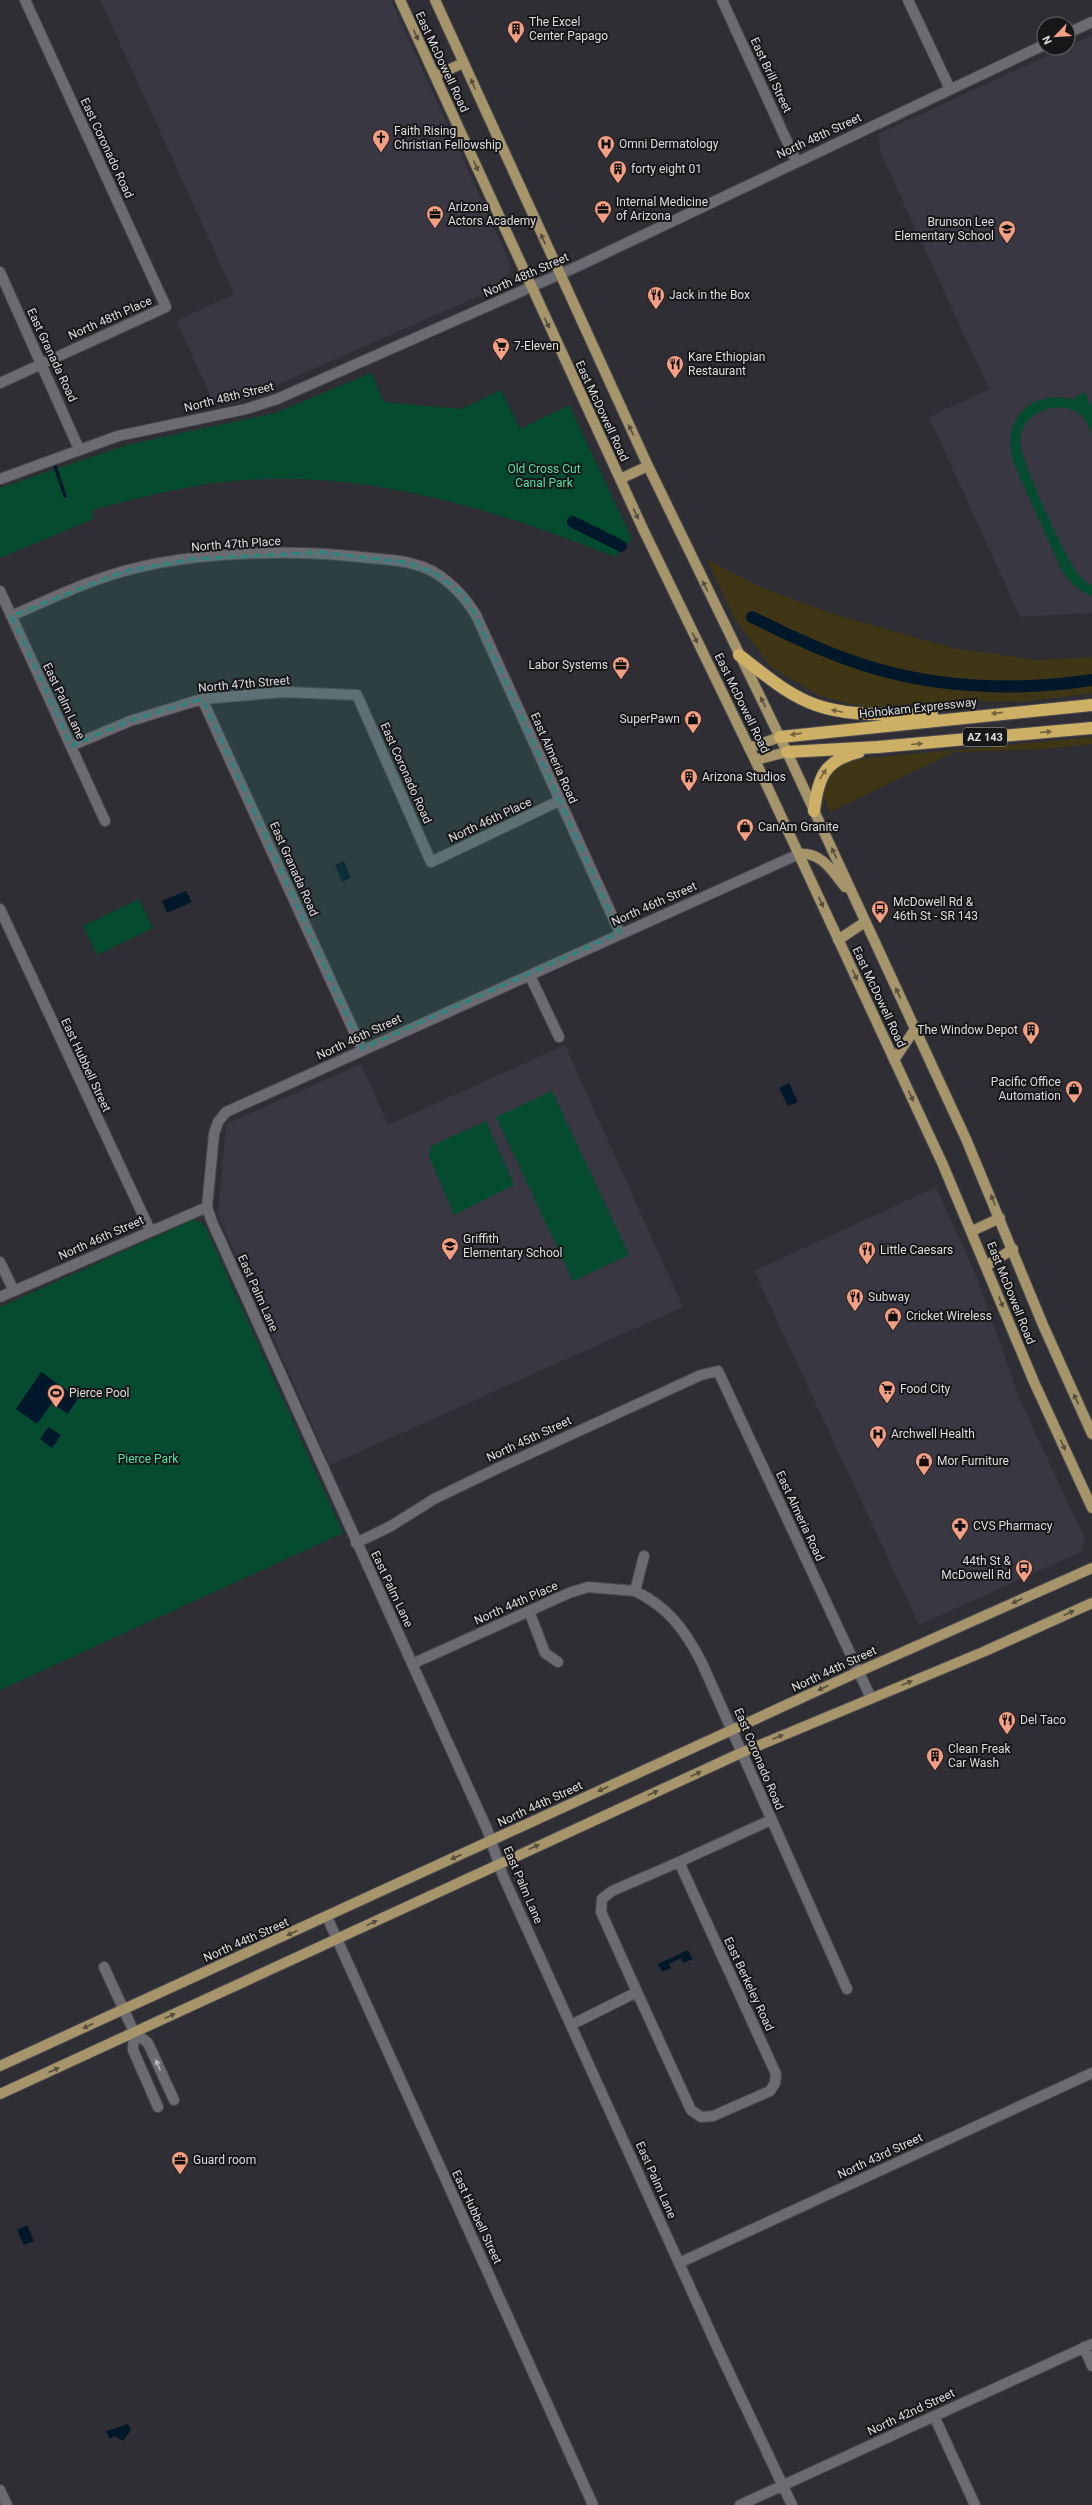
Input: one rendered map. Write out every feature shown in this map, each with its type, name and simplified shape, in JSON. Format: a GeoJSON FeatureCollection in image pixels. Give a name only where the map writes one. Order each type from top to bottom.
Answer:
{"type":"FeatureCollection","features":[{"type":"Feature","properties":{"kind":"highway"},"geometry":{"type":"LineString","coordinates":[[739,655],[791,693],[829,709],[857,713],[974,716]]}},
{"type":"Feature","properties":{"kind":"highway","name":"Hohokam Expressway"},"geometry":{"type":"LineString","coordinates":[[780,737],[1092,705]]}},
{"type":"Feature","properties":{"kind":"highway","name":"AZ 143"},"geometry":{"type":"LineString","coordinates":[[787,752],[878,747],[1092,728]]}},
{"type":"Feature","properties":{"kind":"highway"},"geometry":{"type":"LineString","coordinates":[[814,811],[818,785],[827,769],[848,754],[878,747]]}},
{"type":"Feature","properties":{"kind":"main road","name":"East McDowell Road"},"geometry":{"type":"LineString","coordinates":[[400,0],[530,288],[755,760],[894,1060],[972,1231],[1034,1382],[1092,1508]]}},
{"type":"Feature","properties":{"kind":"main road","name":"East McDowell Road"},"geometry":{"type":"LineString","coordinates":[[435,0],[559,275],[648,466],[780,737],[866,922],[1000,1218],[1043,1325],[1092,1434]]}},
{"type":"Feature","properties":{"kind":"main road"},"geometry":{"type":"LineString","coordinates":[[435,76],[464,63]]}},
{"type":"Feature","properties":{"kind":"main road"},"geometry":{"type":"LineString","coordinates":[[620,479],[648,466]]}},
{"type":"Feature","properties":{"kind":"main road","name":"Hohokam Expressway"},"geometry":{"type":"LineString","coordinates":[[749,748],[780,737]]}},
{"type":"Feature","properties":{"kind":"main road","name":"AZ 143"},"geometry":{"type":"LineString","coordinates":[[755,760],[787,752]]}},
{"type":"Feature","properties":{"kind":"main road"},"geometry":{"type":"LineString","coordinates":[[799,854],[812,855],[826,863],[856,901]]}},
{"type":"Feature","properties":{"kind":"main road"},"geometry":{"type":"LineString","coordinates":[[838,940],[866,922]]}},
{"type":"Feature","properties":{"kind":"main road"},"geometry":{"type":"LineString","coordinates":[[894,1060],[915,1029]]}},
{"type":"Feature","properties":{"kind":"main road"},"geometry":{"type":"LineString","coordinates":[[972,1231],[1000,1218]]}},
{"type":"Feature","properties":{"kind":"main road"},"geometry":{"type":"LineString","coordinates":[[986,1266],[1013,1249]]}},
{"type":"Feature","properties":{"kind":"main road","name":"North 44th Street"},"geometry":{"type":"LineString","coordinates":[[0,2066],[858,1672],[1092,1568]]}},
{"type":"Feature","properties":{"kind":"main road"},"geometry":{"type":"LineString","coordinates":[[0,2094],[743,1752],[983,1652],[1092,1603]]}},
{"type":"Feature","properties":{"kind":"street","name":"East Coronado Road"},"geometry":{"type":"LineString","coordinates":[[25,0],[166,307]]}},
{"type":"Feature","properties":{"kind":"street","name":"East Brill Street"},"geometry":{"type":"LineString","coordinates":[[722,0],[796,161]]}},
{"type":"Feature","properties":{"kind":"street"},"geometry":{"type":"LineString","coordinates":[[908,0],[950,89]]}},
{"type":"Feature","properties":{"kind":"street"},"geometry":{"type":"LineString","coordinates":[[1076,29],[1092,22]]}},
{"type":"Feature","properties":{"kind":"street","name":"North 48th Street"},"geometry":{"type":"LineString","coordinates":[[0,479],[118,436],[246,409],[277,400],[559,275],[796,161],[1036,49]]}},
{"type":"Feature","properties":{"kind":"street","name":"East Granada Road"},"geometry":{"type":"LineString","coordinates":[[0,272],[79,449]]}},
{"type":"Feature","properties":{"kind":"street","name":"North 48th Place"},"geometry":{"type":"LineString","coordinates":[[0,382],[166,307]]}},
{"type":"Feature","properties":{"kind":"street","name":"North 47th Place"},"geometry":{"type":"LineString","coordinates":[[12,616],[70,590],[124,571],[192,559],[247,554],[320,552],[406,562],[434,572],[463,594]]}},
{"type":"Feature","properties":{"kind":"street","name":"East Palm Lane"},"geometry":{"type":"LineString","coordinates":[[0,592],[105,821]]}},
{"type":"Feature","properties":{"kind":"street","name":"East Almeria Road"},"geometry":{"type":"LineString","coordinates":[[463,594],[476,615],[620,933]]}},
{"type":"Feature","properties":{"kind":"street","name":"North 47th Street"},"geometry":{"type":"LineString","coordinates":[[71,746],[130,721],[202,699],[284,692],[356,695]]}},
{"type":"Feature","properties":{"kind":"street","name":"East Coronado Road"},"geometry":{"type":"LineString","coordinates":[[356,695],[431,862]]}},
{"type":"Feature","properties":{"kind":"street","name":"East Granada Road"},"geometry":{"type":"LineString","coordinates":[[202,699],[362,1049]]}},
{"type":"Feature","properties":{"kind":"street","name":"North 46th Place"},"geometry":{"type":"LineString","coordinates":[[431,862],[559,801]]}},
{"type":"Feature","properties":{"kind":"street","name":"North 46th Street"},"geometry":{"type":"LineString","coordinates":[[0,1297],[150,1230],[207,1207],[214,1134],[218,1122],[226,1112],[362,1049],[530,976],[620,933],[799,854]]}},
{"type":"Feature","properties":{"kind":"street","name":"East Hubbell Street"},"geometry":{"type":"LineString","coordinates":[[0,909],[150,1230]]}},
{"type":"Feature","properties":{"kind":"street"},"geometry":{"type":"LineString","coordinates":[[530,976],[559,1037]]}},
{"type":"Feature","properties":{"kind":"street","name":"East Palm Lane"},"geometry":{"type":"LineString","coordinates":[[207,1207],[212,1222],[412,1664],[491,1841],[499,1864],[571,2024],[679,2263],[792,2505]]}},
{"type":"Feature","properties":{"kind":"street"},"geometry":{"type":"LineString","coordinates":[[0,1262],[14,1291]]}},
{"type":"Feature","properties":{"kind":"street","name":"East Almeria Road"},"geometry":{"type":"LineString","coordinates":[[718,1372],[871,1698]]}},
{"type":"Feature","properties":{"kind":"street","name":"North 45th Street"},"geometry":{"type":"LineString","coordinates":[[356,1543],[391,1526],[434,1499],[496,1468],[701,1375],[718,1372]]}},
{"type":"Feature","properties":{"kind":"street"},"geometry":{"type":"LineString","coordinates":[[634,1591],[644,1556]]}},
{"type":"Feature","properties":{"kind":"street","name":"North 44th Place"},"geometry":{"type":"LineString","coordinates":[[412,1664],[569,1593],[588,1587],[634,1591]]}},
{"type":"Feature","properties":{"kind":"street","name":"East Coronado Road"},"geometry":{"type":"LineString","coordinates":[[634,1591],[663,1609],[685,1631],[733,1730],[771,1820],[848,1989]]}},
{"type":"Feature","properties":{"kind":"street"},"geometry":{"type":"LineString","coordinates":[[529,1611],[545,1653],[558,1662]]}},
{"type":"Feature","properties":{"kind":"street"},"geometry":{"type":"LineString","coordinates":[[679,1862],[771,1820]]}},
{"type":"Feature","properties":{"kind":"street","name":"East Berkeley Road"},"geometry":{"type":"LineString","coordinates":[[679,1862],[776,2074],[776,2083],[770,2091],[713,2116],[700,2117],[691,2110],[637,1992],[601,1912],[602,1899],[612,1891],[679,1862]]}},
{"type":"Feature","properties":{"kind":"street","name":"East Hubbell Street"},"geometry":{"type":"LineString","coordinates":[[327,1917],[593,2505]]}},
{"type":"Feature","properties":{"kind":"street"},"geometry":{"type":"LineString","coordinates":[[104,1967],[134,2032],[133,2050],[158,2107]]}},
{"type":"Feature","properties":{"kind":"street"},"geometry":{"type":"LineString","coordinates":[[571,2024],[637,1992]]}},
{"type":"Feature","properties":{"kind":"street"},"geometry":{"type":"LineString","coordinates":[[134,2032],[148,2043],[174,2100]]}},
{"type":"Feature","properties":{"kind":"street","name":"North 43rd Street"},"geometry":{"type":"LineString","coordinates":[[679,2263],[1092,2073]]}},
{"type":"Feature","properties":{"kind":"street"},"geometry":{"type":"LineString","coordinates":[[1088,2345],[1092,2366]]}},
{"type":"Feature","properties":{"kind":"street","name":"North 42nd Street"},"geometry":{"type":"LineString","coordinates":[[740,2505],[1088,2345]]}},
{"type":"Feature","properties":{"kind":"street"},"geometry":{"type":"LineString","coordinates":[[934,2416],[975,2505]]}},
{"type":"Feature","properties":{"kind":"street"},"geometry":{"type":"LineString","coordinates":[[0,2490],[7,2505]]}},
{"type":"Feature","properties":{"kind":"highlighted area"},"geometry":{"type":"Polygon","coordinates":[[[320,552],[406,562],[434,572],[463,594],[476,615],[620,933],[362,1049],[202,699],[130,721],[71,746],[11,616],[124,571],[192,559],[320,552]]]}},
{"type":"Feature","properties":{"kind":"shaded area"},"geometry":{"type":"Polygon","coordinates":[[[100,0],[391,0],[511,265],[506,284],[236,403],[214,404],[176,321],[234,294],[100,0]]]}},
{"type":"Feature","properties":{"kind":"shaded area","name":"Brunson Lee Elementary School"},"geometry":{"type":"Polygon","coordinates":[[[1092,35],[1092,613],[1020,617],[929,417],[989,389],[881,154],[878,134],[1047,56],[1076,56],[1076,42],[1092,35]]]}},
{"type":"Feature","properties":{"kind":"shaded area","name":"Griffith Elementary School"},"geometry":{"type":"Polygon","coordinates":[[[565,1045],[683,1307],[330,1465],[218,1215],[226,1124],[361,1064],[388,1125],[565,1045]]]}},
{"type":"Feature","properties":{"kind":"shaded area"},"geometry":{"type":"Polygon","coordinates":[[[936,1187],[978,1280],[1019,1398],[1085,1539],[1081,1552],[919,1625],[754,1271],[936,1187]]]}},
{"type":"Feature","properties":{"kind":"green space","name":"Old Cross Cut Canal Park"},"geometry":{"type":"Polygon","coordinates":[[[371,373],[384,402],[461,409],[501,390],[520,429],[569,405],[632,539],[615,557],[531,526],[445,500],[357,484],[312,480],[267,479],[201,485],[92,510],[93,519],[0,558],[0,488],[127,445],[275,413],[371,373]]]}},
{"type":"Feature","properties":{"kind":"green space"},"geometry":{"type":"Polygon","coordinates":[[[1085,392],[1092,408],[1092,434],[1086,421],[1081,415],[1072,410],[1053,408],[1043,410],[1027,421],[1022,430],[1020,440],[1021,449],[1034,485],[1054,529],[1078,574],[1092,585],[1092,596],[1075,586],[1062,571],[1014,464],[1011,448],[1011,434],[1015,421],[1023,411],[1033,403],[1045,398],[1059,397],[1075,400],[1075,397],[1085,392]]]}},
{"type":"Feature","properties":{"kind":"green space"},"geometry":{"type":"Polygon","coordinates":[[[139,899],[153,928],[97,955],[83,926],[139,899]]]}},
{"type":"Feature","properties":{"kind":"green space"},"geometry":{"type":"Polygon","coordinates":[[[552,1091],[629,1255],[573,1281],[496,1117],[552,1091]]]}},
{"type":"Feature","properties":{"kind":"green space"},"geometry":{"type":"Polygon","coordinates":[[[486,1121],[514,1185],[454,1215],[429,1156],[431,1146],[486,1121]]]}},
{"type":"Feature","properties":{"kind":"green space","name":"Pierce Park"},"geometry":{"type":"Polygon","coordinates":[[[193,1220],[199,1221],[205,1226],[343,1533],[0,1690],[0,1307],[193,1220]]]}},
{"type":"Feature","properties":{"kind":"sand"},"geometry":{"type":"Polygon","coordinates":[[[707,560],[761,587],[833,614],[952,648],[1038,660],[1092,657],[1092,693],[1025,702],[948,701],[866,708],[820,696],[771,667],[736,621],[707,560]]]}},
{"type":"Feature","properties":{"kind":"sand"},"geometry":{"type":"Polygon","coordinates":[[[1092,737],[1092,744],[1046,749],[954,752],[830,812],[823,794],[829,781],[825,778],[834,768],[849,760],[1092,737]]]}},
{"type":"Feature","properties":{"kind":"water"},"geometry":{"type":"Polygon","coordinates":[[[344,861],[351,878],[342,882],[335,865],[344,861]]]}},
{"type":"Feature","properties":{"kind":"water"},"geometry":{"type":"Polygon","coordinates":[[[186,891],[192,902],[167,913],[162,901],[186,891]]]}},
{"type":"Feature","properties":{"kind":"water"},"geometry":{"type":"Polygon","coordinates":[[[789,1083],[798,1102],[788,1106],[779,1088],[789,1083]]]}},
{"type":"Feature","properties":{"kind":"water"},"geometry":{"type":"Polygon","coordinates":[[[41,1372],[78,1398],[68,1414],[52,1403],[37,1424],[16,1409],[41,1372]]]}},
{"type":"Feature","properties":{"kind":"water"},"geometry":{"type":"Polygon","coordinates":[[[48,1427],[61,1435],[52,1448],[40,1439],[48,1427]]]}},
{"type":"Feature","properties":{"kind":"water"},"geometry":{"type":"Polygon","coordinates":[[[688,1950],[693,1959],[683,1963],[681,1958],[669,1964],[671,1968],[662,1972],[658,1964],[688,1950]]]}},
{"type":"Feature","properties":{"kind":"water"},"geometry":{"type":"Polygon","coordinates":[[[27,2225],[34,2241],[24,2245],[17,2230],[27,2225]]]}},
{"type":"Feature","properties":{"kind":"water"},"geometry":{"type":"Polygon","coordinates":[[[128,2424],[131,2430],[123,2441],[115,2436],[110,2439],[106,2431],[128,2424]]]}},
{"type":"Feature","properties":{"kind":"waterway"},"geometry":{"type":"LineString","coordinates":[[53,460],[65,496]]}},
{"type":"Feature","properties":{"kind":"waterway"},"geometry":{"type":"LineString","coordinates":[[573,522],[621,546]]}},
{"type":"Feature","properties":{"kind":"waterway"},"geometry":{"type":"LineString","coordinates":[[752,617],[801,640],[852,661],[910,677],[970,685],[1001,686],[1032,686],[1092,680]]}},
{"type":"Feature","properties":{"kind":"place","name":"The Excel Center Papago"},"geometry":{"type":"Point","coordinates":[516,44]}},
{"type":"Feature","properties":{"kind":"place","name":"Faith Rising Christian Fellowship"},"geometry":{"type":"Point","coordinates":[381,153]}},
{"type":"Feature","properties":{"kind":"place","name":"Omni Dermatology"},"geometry":{"type":"Point","coordinates":[606,159]}},
{"type":"Feature","properties":{"kind":"place","name":"forty eight 01"},"geometry":{"type":"Point","coordinates":[618,184]}},
{"type":"Feature","properties":{"kind":"place","name":"Internal Medicine of Arizona"},"geometry":{"type":"Point","coordinates":[603,224]}},
{"type":"Feature","properties":{"kind":"place","name":"Arizona Actors Academy"},"geometry":{"type":"Point","coordinates":[435,229]}},
{"type":"Feature","properties":{"kind":"place","name":"Brunson Lee Elementary School"},"geometry":{"type":"Point","coordinates":[1007,244]}},
{"type":"Feature","properties":{"kind":"place","name":"Jack in the Box"},"geometry":{"type":"Point","coordinates":[656,310]}},
{"type":"Feature","properties":{"kind":"place","name":"7-Eleven"},"geometry":{"type":"Point","coordinates":[501,361]}},
{"type":"Feature","properties":{"kind":"place","name":"Kare Ethiopian Restaurant"},"geometry":{"type":"Point","coordinates":[675,379]}},
{"type":"Feature","properties":{"kind":"place","name":"Labor Systems"},"geometry":{"type":"Point","coordinates":[621,680]}},
{"type":"Feature","properties":{"kind":"place","name":"SuperPawn"},"geometry":{"type":"Point","coordinates":[693,734]}},
{"type":"Feature","properties":{"kind":"place","name":"Arizona Studios"},"geometry":{"type":"Point","coordinates":[689,792]}},
{"type":"Feature","properties":{"kind":"place","name":"CanAm Granite"},"geometry":{"type":"Point","coordinates":[745,842]}},
{"type":"Feature","properties":{"kind":"place","name":"McDowell Rd & 46th St - SR 143"},"geometry":{"type":"Point","coordinates":[880,924]}},
{"type":"Feature","properties":{"kind":"place","name":"The Window Depot"},"geometry":{"type":"Point","coordinates":[1031,1045]}},
{"type":"Feature","properties":{"kind":"place","name":"Pacific Office Automation"},"geometry":{"type":"Point","coordinates":[1074,1104]}},
{"type":"Feature","properties":{"kind":"place","name":"Griffith Elementary School"},"geometry":{"type":"Point","coordinates":[450,1261]}},
{"type":"Feature","properties":{"kind":"place","name":"Little Caesars"},"geometry":{"type":"Point","coordinates":[867,1265]}},
{"type":"Feature","properties":{"kind":"place","name":"Subway"},"geometry":{"type":"Point","coordinates":[855,1312]}},
{"type":"Feature","properties":{"kind":"place","name":"Cricket Wireless"},"geometry":{"type":"Point","coordinates":[893,1331]}},
{"type":"Feature","properties":{"kind":"place","name":"Food City"},"geometry":{"type":"Point","coordinates":[887,1404]}},
{"type":"Feature","properties":{"kind":"place","name":"Pierce Pool"},"geometry":{"type":"Point","coordinates":[56,1408]}},
{"type":"Feature","properties":{"kind":"place","name":"Archwell Health"},"geometry":{"type":"Point","coordinates":[878,1449]}},
{"type":"Feature","properties":{"kind":"place","name":"Mor Furniture"},"geometry":{"type":"Point","coordinates":[924,1476]}},
{"type":"Feature","properties":{"kind":"place","name":"CVS Pharmacy"},"geometry":{"type":"Point","coordinates":[960,1541]}},
{"type":"Feature","properties":{"kind":"place","name":"44th St & McDowell Rd"},"geometry":{"type":"Point","coordinates":[1024,1583]}},
{"type":"Feature","properties":{"kind":"place","name":"Del Taco"},"geometry":{"type":"Point","coordinates":[1007,1735]}},
{"type":"Feature","properties":{"kind":"place","name":"Clean Freak Car Wash"},"geometry":{"type":"Point","coordinates":[935,1771]}},
{"type":"Feature","properties":{"kind":"place","name":"Guard room"},"geometry":{"type":"Point","coordinates":[180,2175]}}]}
